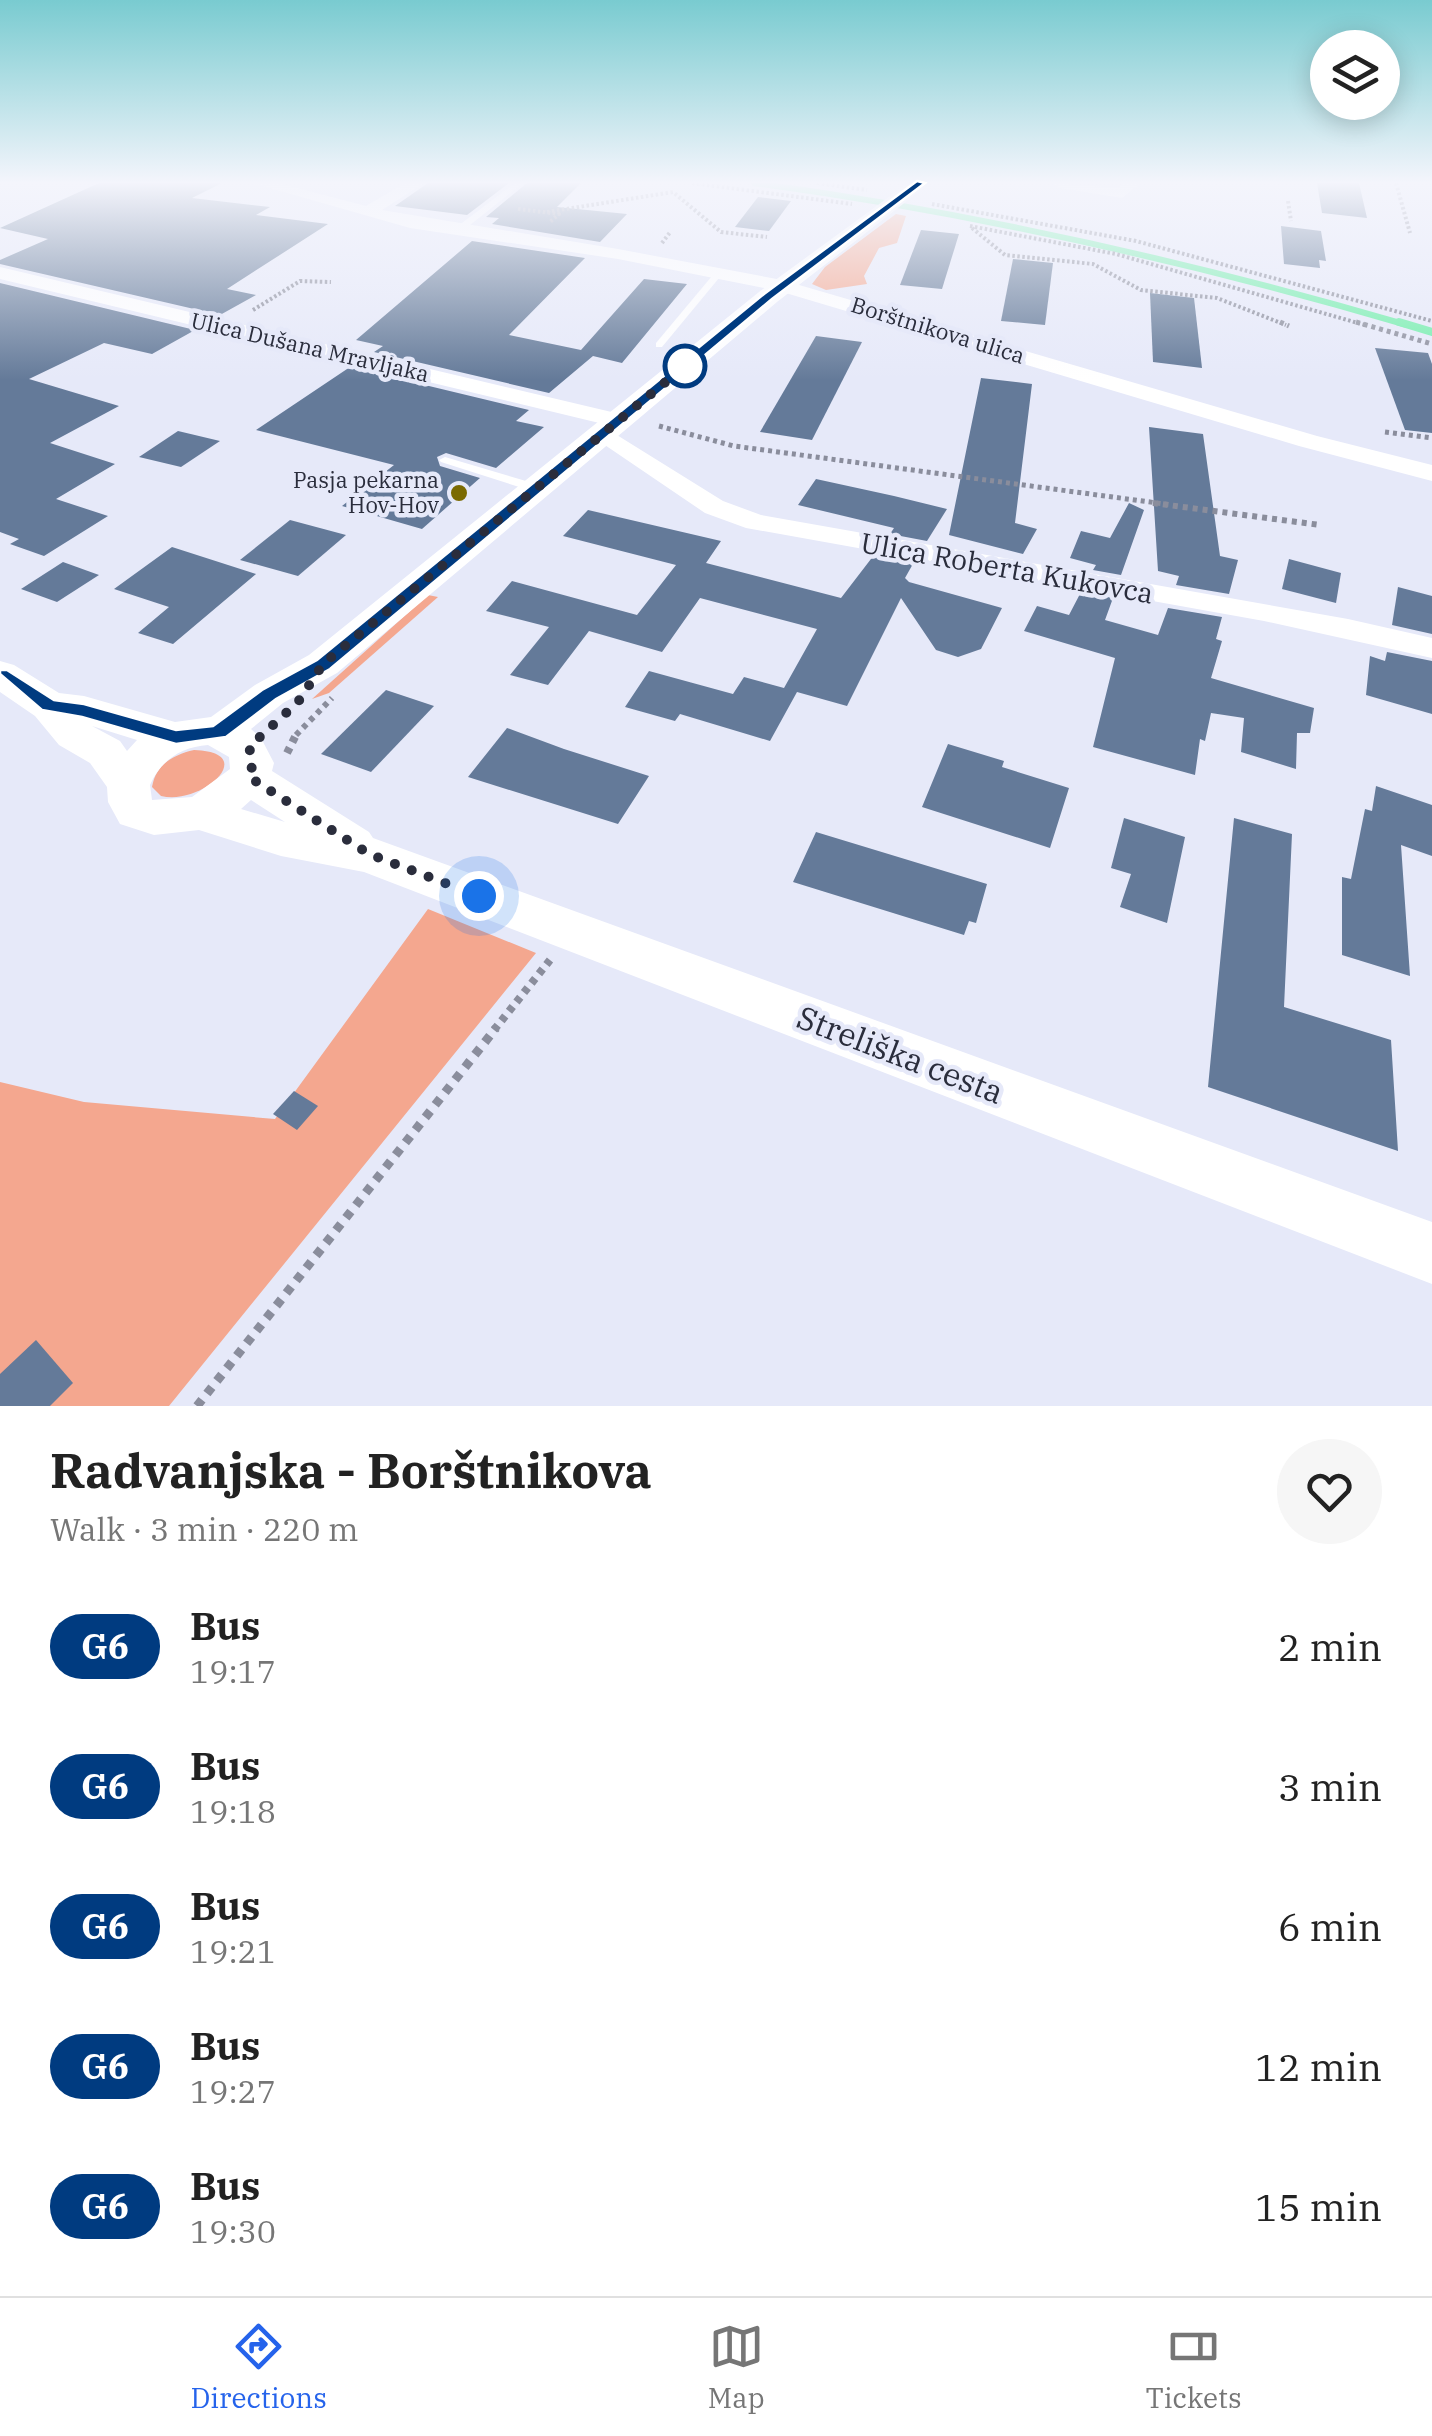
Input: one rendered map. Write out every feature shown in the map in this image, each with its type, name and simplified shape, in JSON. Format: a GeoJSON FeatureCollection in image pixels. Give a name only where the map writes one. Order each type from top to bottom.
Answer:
{"type":"FeatureCollection","features":[{"type":"Feature","properties":{"kind":"street","name":"Borštnikova ulica"},"geometry":{"type":"LineString","coordinates":[[570,249],[720,272],[782,286],[1308,441],[1432,473]]}},
{"type":"Feature","properties":{"kind":"street"},"geometry":{"type":"LineString","coordinates":[[239,752],[298,702],[323,664],[827,249]]}},
{"type":"Feature","properties":{"kind":"street","name":"Ulica Dušana Mravljaka"},"geometry":{"type":"LineString","coordinates":[[0,273],[226,326],[612,428]]}},
{"type":"Feature","properties":{"kind":"street","name":"Ulica Roberta Kukovca"},"geometry":{"type":"LineString","coordinates":[[612,428],[714,507],[755,522],[1031,574],[1317,620],[1432,648]]}},
{"type":"Feature","properties":{"kind":"street","name":"Streliška cesta"},"geometry":{"type":"LineString","coordinates":[[0,674],[49,706],[74,735],[105,752],[128,785],[136,812],[154,818],[200,813],[281,838],[369,854],[1432,1253]]}},
{"type":"Feature","properties":{"kind":"street","name":"Streliška cesta"},"geometry":{"type":"LineString","coordinates":[[49,706],[84,710],[239,752],[369,854]]}},
{"type":"Feature","properties":{"kind":"street"},"geometry":{"type":"LineString","coordinates":[[128,785],[136,768],[152,750],[176,737]]}},
{"type":"Feature","properties":{"kind":"street","name":"Streliška cesta"},"geometry":{"type":"LineString","coordinates":[[200,813],[239,790],[239,752]]}},
{"type":"Feature","properties":{"kind":"lane"},"geometry":{"type":"LineString","coordinates":[[659,345],[720,272]]}},
{"type":"Feature","properties":{"kind":"lane"},"geometry":{"type":"LineString","coordinates":[[445,460],[539,489]]}},
{"type":"Feature","properties":{"kind":"path"},"geometry":{"type":"LineString","coordinates":[[997,249],[1005,255],[1093,264],[1141,290],[1217,298],[1289,326]]}},
{"type":"Feature","properties":{"kind":"path"},"geometry":{"type":"LineString","coordinates":[[1088,249],[1432,344]]}},
{"type":"Feature","properties":{"kind":"path"},"geometry":{"type":"LineString","coordinates":[[1168,249],[1432,321]]}},
{"type":"Feature","properties":{"kind":"path"},"geometry":{"type":"LineString","coordinates":[[226,326],[300,281],[331,282]]}},
{"type":"Feature","properties":{"kind":"path"},"geometry":{"type":"LineString","coordinates":[[660,426],[734,446],[1320,526]]}},
{"type":"Feature","properties":{"kind":"path"},"geometry":{"type":"LineString","coordinates":[[1385,432],[1432,438]]}},
{"type":"Feature","properties":{"kind":"path"},"geometry":{"type":"LineString","coordinates":[[198,1406],[571,932]]}},
{"type":"Feature","properties":{"kind":"shaded area"},"geometry":{"type":"Polygon","coordinates":[[[850,249],[879,249],[864,276],[867,284],[826,290],[812,284],[825,267],[850,249]]]}},
{"type":"Feature","properties":{"kind":"shaded area"},"geometry":{"type":"Polygon","coordinates":[[[428,595],[438,597],[329,693],[312,699],[428,595]]]}},
{"type":"Feature","properties":{"kind":"shaded area"},"geometry":{"type":"Polygon","coordinates":[[[194,750],[214,753],[223,759],[224,768],[218,778],[193,793],[161,796],[152,787],[157,772],[173,758],[194,750]]]}},
{"type":"Feature","properties":{"kind":"shaded area"},"geometry":{"type":"Polygon","coordinates":[[[428,909],[536,953],[169,1406],[0,1406],[0,1082],[84,1102],[275,1119],[428,909]]]}},
{"type":"Feature","properties":{"kind":"building"},"geometry":{"type":"Polygon","coordinates":[[[26,249],[290,249],[227,289],[256,295],[220,315],[0,264],[0,260],[26,249]]]}},
{"type":"Feature","properties":{"kind":"building"},"geometry":{"type":"Polygon","coordinates":[[[463,249],[523,249],[585,258],[509,335],[581,350],[644,279],[687,284],[622,363],[593,356],[549,393],[374,352],[383,346],[356,340],[463,249]]]}},
{"type":"Feature","properties":{"kind":"building"},"geometry":{"type":"Polygon","coordinates":[[[914,249],[954,249],[942,289],[900,285],[914,249]]]}},
{"type":"Feature","properties":{"kind":"building"},"geometry":{"type":"Polygon","coordinates":[[[1283,249],[1324,249],[1326,261],[1319,260],[1320,268],[1284,264],[1283,249]]]}},
{"type":"Feature","properties":{"kind":"building"},"geometry":{"type":"Polygon","coordinates":[[[1013,259],[1053,263],[1045,325],[1001,321],[1013,259]]]}},
{"type":"Feature","properties":{"kind":"building"},"geometry":{"type":"Polygon","coordinates":[[[0,283],[195,330],[152,354],[104,343],[29,379],[119,406],[50,443],[115,464],[56,499],[108,516],[44,556],[10,544],[19,539],[0,532],[0,283]]]}},
{"type":"Feature","properties":{"kind":"building"},"geometry":{"type":"Polygon","coordinates":[[[1150,293],[1194,298],[1202,368],[1153,362],[1150,293]]]}},
{"type":"Feature","properties":{"kind":"building"},"geometry":{"type":"Polygon","coordinates":[[[816,336],[862,342],[812,440],[760,432],[816,336]]]}},
{"type":"Feature","properties":{"kind":"building"},"geometry":{"type":"Polygon","coordinates":[[[1375,348],[1428,353],[1432,364],[1432,433],[1405,430],[1375,348]]]}},
{"type":"Feature","properties":{"kind":"building"},"geometry":{"type":"Polygon","coordinates":[[[350,367],[529,410],[516,421],[544,427],[496,468],[446,453],[437,457],[440,466],[480,478],[422,529],[342,506],[394,465],[256,430],[350,367]]]}},
{"type":"Feature","properties":{"kind":"building"},"geometry":{"type":"Polygon","coordinates":[[[981,378],[1032,384],[1015,523],[1037,529],[1023,554],[949,535],[981,378]]]}},
{"type":"Feature","properties":{"kind":"building"},"geometry":{"type":"Polygon","coordinates":[[[1149,427],[1203,434],[1220,556],[1238,560],[1229,594],[1176,585],[1179,576],[1158,571],[1149,427]]]}},
{"type":"Feature","properties":{"kind":"building"},"geometry":{"type":"Polygon","coordinates":[[[178,431],[220,441],[181,467],[139,457],[178,431]]]}},
{"type":"Feature","properties":{"kind":"building"},"geometry":{"type":"Polygon","coordinates":[[[816,479],[947,509],[927,541],[890,534],[894,528],[798,505],[816,479]]]}},
{"type":"Feature","properties":{"kind":"building"},"geometry":{"type":"Polygon","coordinates":[[[1129,503],[1144,510],[1121,575],[1093,570],[1096,565],[1070,558],[1081,531],[1110,538],[1129,503]]]}},
{"type":"Feature","properties":{"kind":"building"},"geometry":{"type":"Polygon","coordinates":[[[588,510],[721,541],[706,563],[841,598],[874,555],[914,562],[905,578],[909,582],[1002,608],[981,649],[958,657],[936,650],[901,598],[847,706],[797,692],[770,741],[680,714],[675,721],[625,707],[649,671],[733,694],[744,677],[784,688],[817,629],[700,598],[662,652],[589,631],[548,685],[510,675],[549,627],[486,611],[512,581],[637,615],[676,565],[563,536],[588,510]]]}},
{"type":"Feature","properties":{"kind":"building"},"geometry":{"type":"Polygon","coordinates":[[[290,520],[346,535],[298,576],[240,560],[290,520]]]}},
{"type":"Feature","properties":{"kind":"building"},"geometry":{"type":"Polygon","coordinates":[[[172,547],[256,574],[173,644],[138,633],[169,607],[114,589],[172,547]]]}},
{"type":"Feature","properties":{"kind":"building"},"geometry":{"type":"Polygon","coordinates":[[[1289,559],[1341,573],[1336,603],[1282,589],[1289,559]]]}},
{"type":"Feature","properties":{"kind":"building"},"geometry":{"type":"Polygon","coordinates":[[[63,562],[99,575],[57,602],[21,589],[63,562]]]}},
{"type":"Feature","properties":{"kind":"building"},"geometry":{"type":"Polygon","coordinates":[[[1398,587],[1432,596],[1432,634],[1392,625],[1398,587]]]}},
{"type":"Feature","properties":{"kind":"building"},"geometry":{"type":"Polygon","coordinates":[[[1081,592],[1113,598],[1105,620],[1158,635],[1168,608],[1222,617],[1216,639],[1222,641],[1211,678],[1314,708],[1310,733],[1297,733],[1296,769],[1241,752],[1244,718],[1211,713],[1205,741],[1200,739],[1195,775],[1093,747],[1115,658],[1024,631],[1037,606],[1069,615],[1081,592]]]}},
{"type":"Feature","properties":{"kind":"building"},"geometry":{"type":"Polygon","coordinates":[[[1387,652],[1432,661],[1432,714],[1366,695],[1370,656],[1385,661],[1387,652]]]}},
{"type":"Feature","properties":{"kind":"building"},"geometry":{"type":"Polygon","coordinates":[[[386,690],[434,706],[371,772],[321,754],[386,690]]]}},
{"type":"Feature","properties":{"kind":"building"},"geometry":{"type":"Polygon","coordinates":[[[507,728],[649,776],[618,824],[468,777],[507,728]]]}},
{"type":"Feature","properties":{"kind":"building"},"geometry":{"type":"Polygon","coordinates":[[[948,744],[1004,761],[1002,767],[1069,788],[1050,848],[922,807],[948,744]]]}},
{"type":"Feature","properties":{"kind":"building"},"geometry":{"type":"Polygon","coordinates":[[[1376,786],[1432,805],[1432,856],[1401,845],[1410,976],[1342,955],[1342,877],[1351,879],[1365,809],[1372,811],[1376,786]]]}},
{"type":"Feature","properties":{"kind":"building"},"geometry":{"type":"Polygon","coordinates":[[[1124,818],[1185,837],[1167,923],[1120,907],[1131,874],[1111,868],[1124,818]]]}},
{"type":"Feature","properties":{"kind":"building"},"geometry":{"type":"Polygon","coordinates":[[[1234,818],[1292,834],[1284,1007],[1391,1040],[1398,1151],[1208,1087],[1234,818]]]}},
{"type":"Feature","properties":{"kind":"building"},"geometry":{"type":"Polygon","coordinates":[[[816,832],[987,884],[976,923],[969,921],[964,935],[793,882],[816,832]]]}},
{"type":"Feature","properties":{"kind":"building"},"geometry":{"type":"Polygon","coordinates":[[[294,1091],[318,1106],[297,1130],[273,1114],[294,1091]]]}},
{"type":"Feature","properties":{"kind":"building"},"geometry":{"type":"Polygon","coordinates":[[[36,1340],[73,1383],[50,1406],[0,1406],[0,1374],[36,1340]]]}},
{"type":"Feature","properties":{"kind":"waterway"},"geometry":{"type":"LineString","coordinates":[[1113,249],[1407,325]]}},
{"type":"Feature","properties":{"kind":"waterway"},"geometry":{"type":"LineString","coordinates":[[1399,322],[1432,332]]}},
{"type":"Feature","properties":{"kind":"bus line","name":"G6"},"geometry":{"type":"LineString","coordinates":[[0,674],[49,706],[84,710],[155,734],[176,737],[218,732],[269,694],[323,664],[830,249]]}},
{"type":"Feature","properties":{"kind":"place","name":"Pasja pekarna Hov-Hov"},"geometry":{"type":"Point","coordinates":[459,493]}},
{"type":"Feature","properties":{"kind":"route"},"geometry":{"type":"LineString","coordinates":[[479,896],[369,854],[278,799],[249,777],[253,763],[249,747],[298,702],[323,664],[685,366]]}}]}
